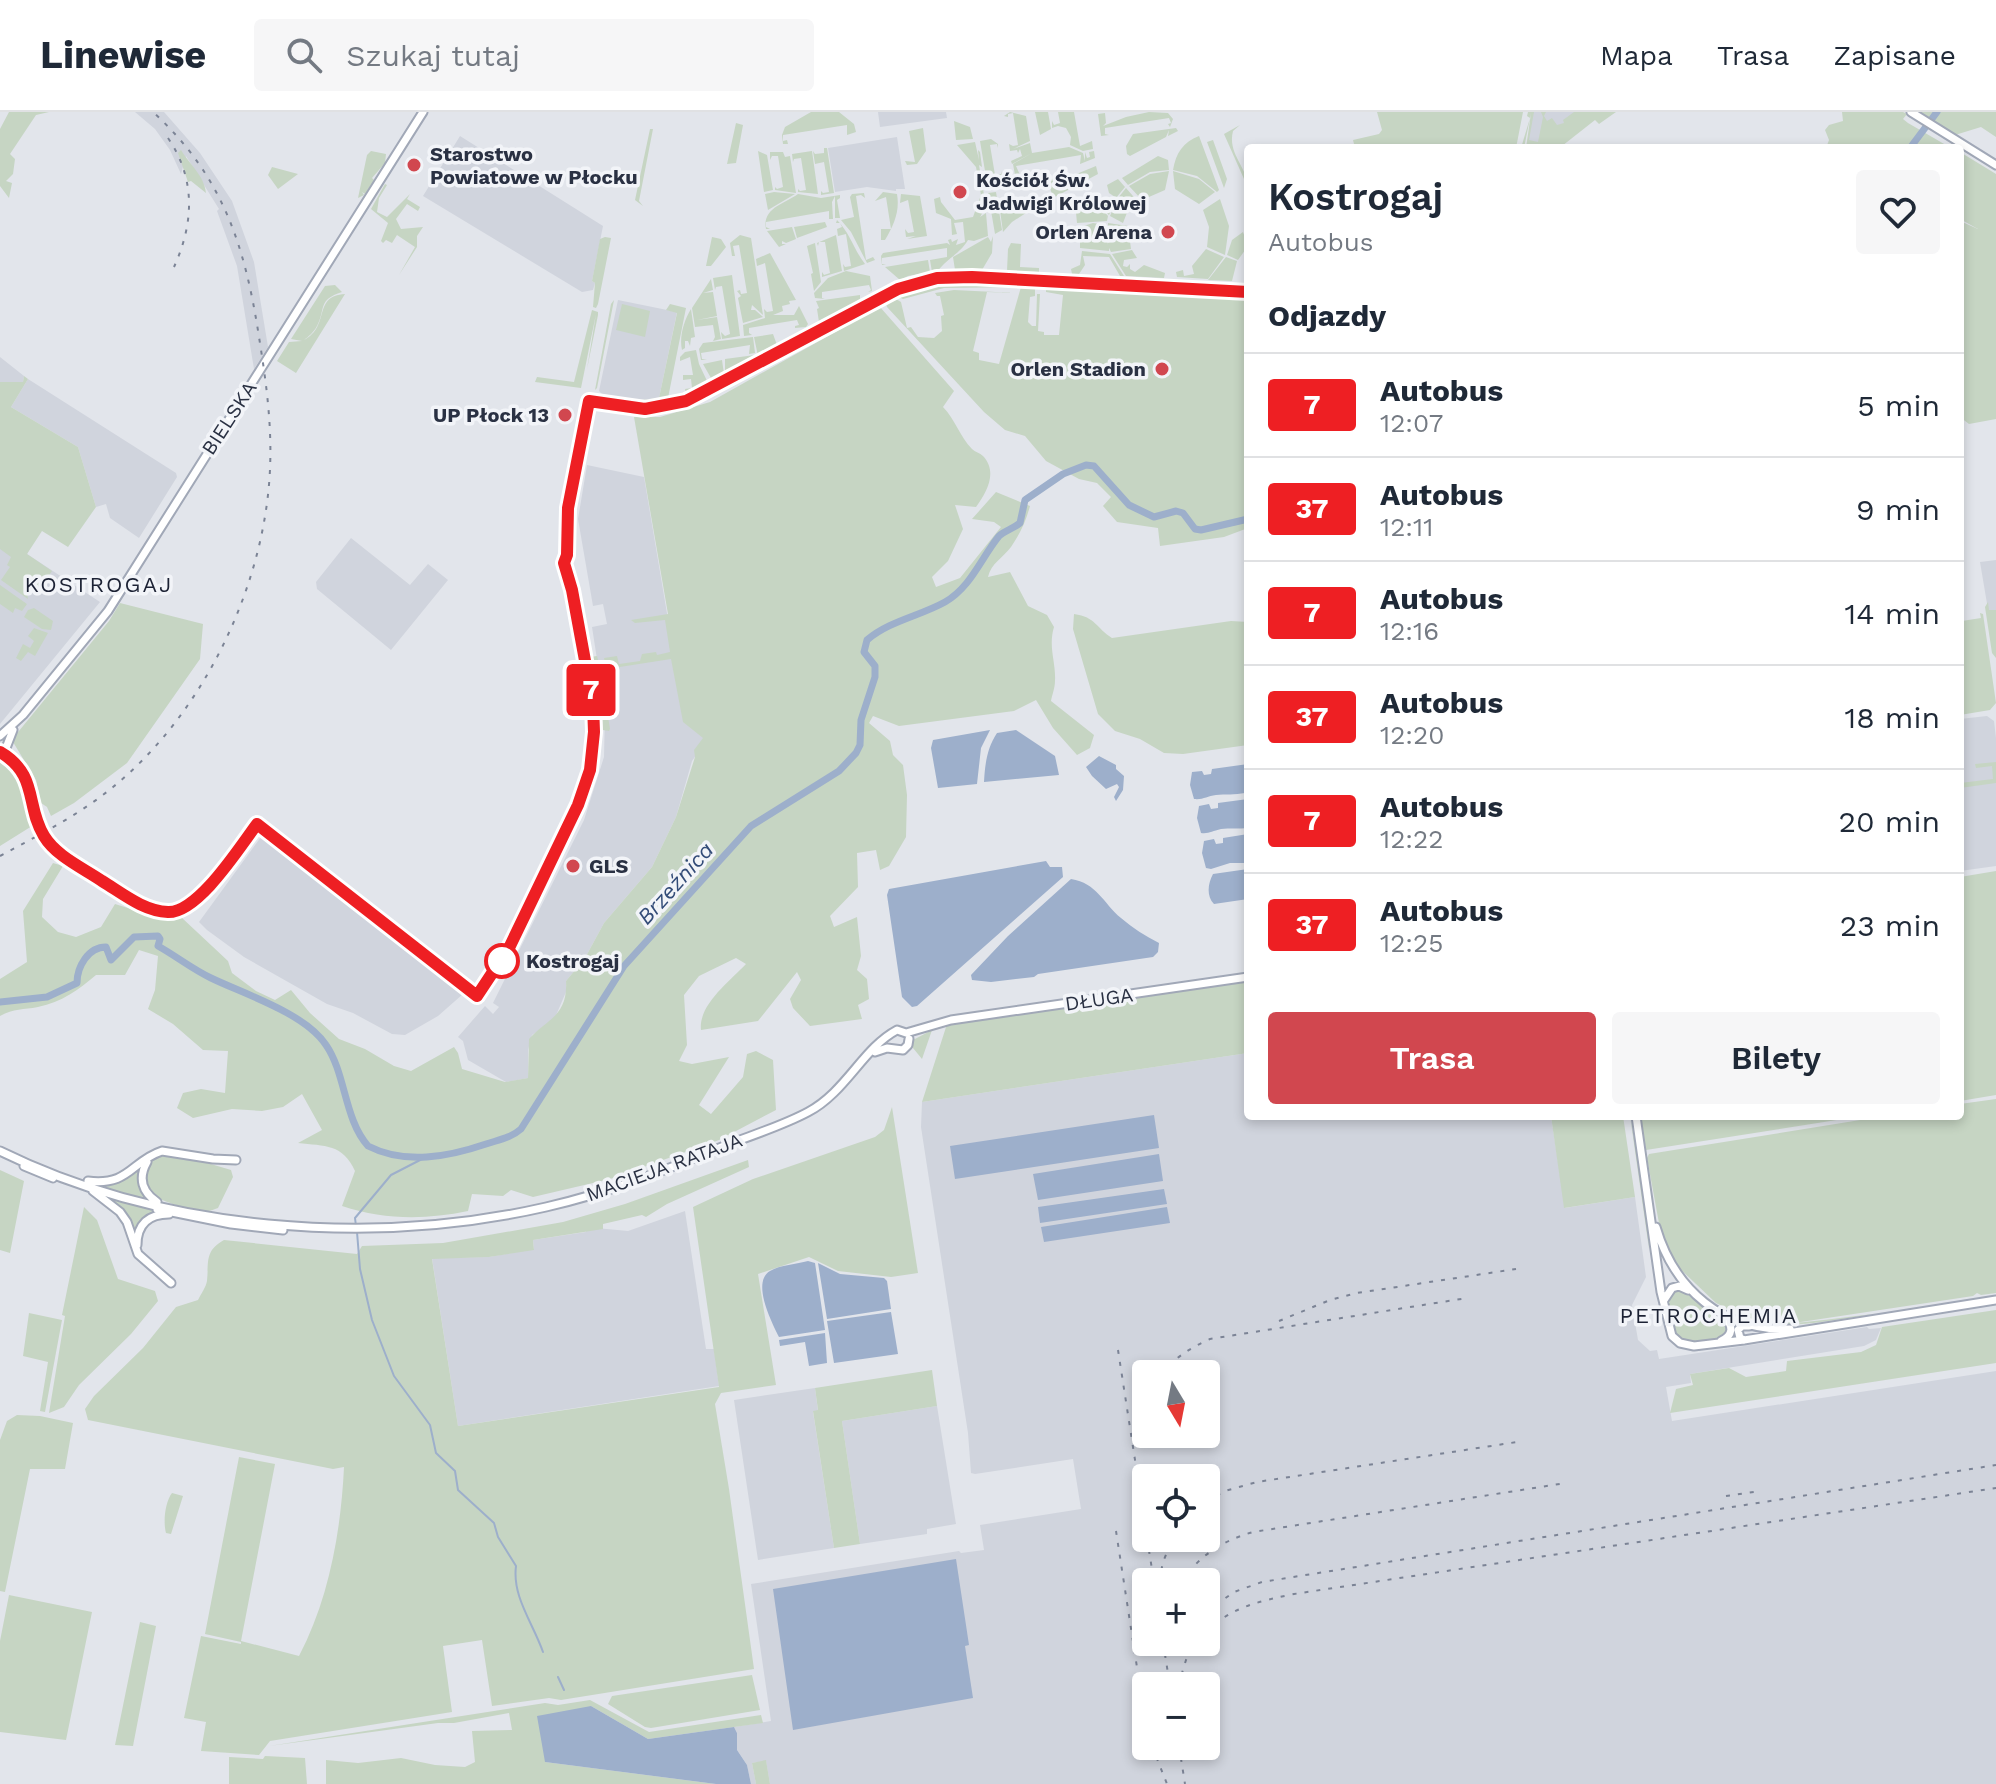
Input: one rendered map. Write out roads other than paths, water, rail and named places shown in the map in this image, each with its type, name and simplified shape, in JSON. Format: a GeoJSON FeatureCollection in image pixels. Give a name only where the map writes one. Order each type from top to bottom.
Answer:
{"type":"FeatureCollection","features":[{"type":"Feature","properties":{"kind":"main road","name":"BIELSKA"},"geometry":{"type":"LineString","coordinates":[[0,752],[6,748],[2,738],[108,611],[183,487],[423,112]]}},
{"type":"Feature","properties":{"kind":"main road"},"geometry":{"type":"LineString","coordinates":[[1911,112],[1963,144]]}},
{"type":"Feature","properties":{"kind":"main road"},"geometry":{"type":"LineString","coordinates":[[1964,145],[1996,165]]}},
{"type":"Feature","properties":{"kind":"main road","name":"DŁUGA"},"geometry":{"type":"LineString","coordinates":[[908,1036],[951,1020],[1244,978]]}},
{"type":"Feature","properties":{"kind":"main road"},"geometry":{"type":"LineString","coordinates":[[868,1056],[892,1048],[903,1050],[908,1045],[908,1036],[897,1030],[889,1036],[892,1048]]}},
{"type":"Feature","properties":{"kind":"main road","name":"MACIEJA RATAJA"},"geometry":{"type":"LineString","coordinates":[[0,1153],[113,1193],[195,1215],[232,1221],[339,1228],[468,1221],[594,1195],[807,1113],[841,1088],[889,1036]]}},
{"type":"Feature","properties":{"kind":"main road"},"geometry":{"type":"LineString","coordinates":[[1637,1120],[1664,1303],[1672,1336],[1676,1340],[1694,1346],[1744,1340],[1996,1300]]}},
{"type":"Feature","properties":{"kind":"main road"},"geometry":{"type":"LineString","coordinates":[[47,1170],[88,1182],[108,1182],[129,1174],[162,1151],[236,1160]]}},
{"type":"Feature","properties":{"kind":"main road","name":"MACIEJA RATAJA"},"geometry":{"type":"LineString","coordinates":[[0,1153],[41,1173],[93,1191],[181,1215],[195,1215]]}},
{"type":"Feature","properties":{"kind":"main road"},"geometry":{"type":"LineString","coordinates":[[154,1154],[143,1170],[143,1186],[154,1201],[173,1208]]}},
{"type":"Feature","properties":{"kind":"main road"},"geometry":{"type":"LineString","coordinates":[[213,1159],[234,1169]]}},
{"type":"Feature","properties":{"kind":"main road"},"geometry":{"type":"LineString","coordinates":[[93,1191],[124,1217],[142,1259],[171,1283]]}},
{"type":"Feature","properties":{"kind":"main road"},"geometry":{"type":"LineString","coordinates":[[1652,1213],[1667,1259],[1676,1274],[1693,1293],[1728,1321],[1732,1331],[1728,1338],[1716,1343]]}},
{"type":"Feature","properties":{"kind":"main road"},"geometry":{"type":"LineString","coordinates":[[137,1251],[137,1232],[144,1222],[156,1216],[181,1215]]}},
{"type":"Feature","properties":{"kind":"main road"},"geometry":{"type":"LineString","coordinates":[[155,1269],[169,1275],[177,1274]]}},
{"type":"Feature","properties":{"kind":"main road"},"geometry":{"type":"LineString","coordinates":[[1664,1303],[1667,1292],[1676,1286],[1693,1293]]}},
{"type":"Feature","properties":{"kind":"main road"},"geometry":{"type":"LineString","coordinates":[[1716,1310],[1755,1326]]}},
{"type":"Feature","properties":{"kind":"main road"},"geometry":{"type":"LineString","coordinates":[[1744,1340],[1738,1335],[1739,1328],[1835,1325]]}},
{"type":"Feature","properties":{"kind":"water"},"geometry":{"type":"Polygon","coordinates":[[[990,730],[981,748],[977,784],[938,788],[931,748],[933,740],[990,730]]]}},
{"type":"Feature","properties":{"kind":"water"},"geometry":{"type":"Polygon","coordinates":[[[1016,730],[1055,756],[1059,775],[984,782],[987,756],[997,733],[1016,730]]]}},
{"type":"Feature","properties":{"kind":"water"},"geometry":{"type":"Polygon","coordinates":[[[1099,756],[1116,765],[1124,776],[1123,790],[1116,801],[1117,784],[1106,789],[1086,767],[1099,756]]]}},
{"type":"Feature","properties":{"kind":"water"},"geometry":{"type":"Polygon","coordinates":[[[1244,765],[1244,793],[1194,799],[1190,785],[1192,772],[1211,774],[1212,769],[1244,765]]]}},
{"type":"Feature","properties":{"kind":"water"},"geometry":{"type":"Polygon","coordinates":[[[1244,800],[1244,828],[1201,833],[1197,818],[1199,806],[1209,804],[1211,809],[1218,808],[1218,803],[1244,800]]]}},
{"type":"Feature","properties":{"kind":"water"},"geometry":{"type":"Polygon","coordinates":[[[1244,835],[1244,863],[1206,868],[1202,853],[1204,841],[1214,839],[1216,844],[1223,843],[1223,838],[1244,835]]]}},
{"type":"Feature","properties":{"kind":"water"},"geometry":{"type":"Polygon","coordinates":[[[1046,861],[1050,867],[1062,867],[1063,877],[917,1006],[912,1007],[902,997],[887,895],[889,889],[1046,861]]]}},
{"type":"Feature","properties":{"kind":"water"},"geometry":{"type":"Polygon","coordinates":[[[1244,870],[1244,900],[1214,904],[1209,889],[1213,874],[1244,870]]]}},
{"type":"Feature","properties":{"kind":"water"},"geometry":{"type":"Polygon","coordinates":[[[1071,879],[1094,889],[1121,918],[1159,943],[1158,952],[1153,957],[1034,977],[991,982],[972,980],[971,975],[1008,936],[1071,879]]]}},
{"type":"Feature","properties":{"kind":"water"},"geometry":{"type":"Polygon","coordinates":[[[1154,1115],[1159,1148],[955,1179],[950,1146],[1154,1115]]]}},
{"type":"Feature","properties":{"kind":"water"},"geometry":{"type":"Polygon","coordinates":[[[1159,1154],[1163,1181],[1038,1200],[1033,1174],[1159,1154]]]}},
{"type":"Feature","properties":{"kind":"water"},"geometry":{"type":"Polygon","coordinates":[[[1164,1189],[1167,1204],[1040,1223],[1038,1207],[1164,1189]]]}},
{"type":"Feature","properties":{"kind":"water"},"geometry":{"type":"Polygon","coordinates":[[[1167,1207],[1170,1223],[1044,1242],[1041,1227],[1167,1207]]]}},
{"type":"Feature","properties":{"kind":"water"},"geometry":{"type":"Polygon","coordinates":[[[808,1261],[815,1263],[825,1330],[779,1337],[765,1303],[762,1284],[765,1276],[779,1267],[808,1261]]]}},
{"type":"Feature","properties":{"kind":"water"},"geometry":{"type":"Polygon","coordinates":[[[818,1263],[840,1274],[884,1278],[891,1309],[827,1319],[818,1263]]]}},
{"type":"Feature","properties":{"kind":"water"},"geometry":{"type":"Polygon","coordinates":[[[891,1312],[898,1354],[834,1363],[827,1321],[891,1312]]]}},
{"type":"Feature","properties":{"kind":"water"},"geometry":{"type":"Polygon","coordinates":[[[825,1333],[827,1363],[809,1366],[805,1342],[780,1346],[779,1340],[825,1333]]]}},
{"type":"Feature","properties":{"kind":"water"},"geometry":{"type":"Polygon","coordinates":[[[956,1559],[969,1645],[965,1646],[973,1698],[793,1730],[773,1589],[956,1559]]]}},
{"type":"Feature","properties":{"kind":"water"},"geometry":{"type":"Polygon","coordinates":[[[591,1706],[648,1739],[734,1727],[737,1750],[747,1765],[751,1784],[716,1784],[545,1762],[537,1716],[591,1706]]]}},
{"type":"Feature","properties":{"kind":"waterway","name":"Brzeźnica"},"geometry":{"type":"LineString","coordinates":[[1913,144],[1937,112]]}},
{"type":"Feature","properties":{"kind":"waterway","name":"Brzeźnica"},"geometry":{"type":"LineString","coordinates":[[0,1002],[47,997],[77,983],[81,965],[94,950],[106,947],[111,960],[134,937],[158,936],[158,946],[191,967],[289,1014],[316,1034],[333,1057],[354,1123],[368,1146],[397,1156],[427,1157],[457,1152],[513,1135],[521,1129],[624,966],[751,826],[839,771],[856,753],[860,745],[861,720],[875,677],[875,666],[864,652],[867,640],[885,628],[954,596],[999,536],[1020,523],[1025,500],[1063,474],[1086,465],[1094,466],[1129,505],[1154,517],[1176,511],[1183,513],[1195,529],[1201,530],[1244,520]]}},
{"type":"Feature","properties":{"kind":"waterway"},"geometry":{"type":"LineString","coordinates":[[356,1226],[355,1218],[391,1175],[424,1158]]}},
{"type":"Feature","properties":{"kind":"waterway"},"geometry":{"type":"LineString","coordinates":[[357,1232],[360,1269],[372,1320],[394,1376],[430,1425],[436,1453],[455,1471],[458,1490],[494,1523],[498,1537],[516,1566],[520,1599],[543,1652]]}},
{"type":"Feature","properties":{"kind":"waterway"},"geometry":{"type":"LineString","coordinates":[[558,1677],[564,1690]]}},
{"type":"Feature","properties":{"kind":"railway"},"geometry":{"type":"LineString","coordinates":[[0,856],[100,797],[146,757],[175,722],[224,644],[242,601],[266,513],[270,469],[266,386],[253,304],[238,243],[214,187],[177,136],[153,112]]}},
{"type":"Feature","properties":{"kind":"railway"},"geometry":{"type":"LineString","coordinates":[[168,138],[184,169],[189,201],[185,234],[174,267]]}},
{"type":"Feature","properties":{"kind":"railway"},"geometry":{"type":"LineString","coordinates":[[1279,1321],[1330,1300],[1357,1293],[1516,1269]]}},
{"type":"Feature","properties":{"kind":"railway"},"geometry":{"type":"LineString","coordinates":[[1175,1360],[1210,1339],[1467,1298]]}},
{"type":"Feature","properties":{"kind":"railway"},"geometry":{"type":"LineString","coordinates":[[1118,1350],[1136,1464]]}},
{"type":"Feature","properties":{"kind":"railway"},"geometry":{"type":"LineString","coordinates":[[1220,1494],[1257,1482],[1517,1442]]}},
{"type":"Feature","properties":{"kind":"railway"},"geometry":{"type":"LineString","coordinates":[[1220,1602],[1234,1592],[1262,1582],[1996,1465]]}},
{"type":"Feature","properties":{"kind":"railway"},"geometry":{"type":"LineString","coordinates":[[1193,1568],[1212,1550],[1253,1532],[1566,1483]]}},
{"type":"Feature","properties":{"kind":"railway"},"geometry":{"type":"LineString","coordinates":[[1220,1620],[1258,1603],[1294,1594],[1996,1488]]}},
{"type":"Feature","properties":{"kind":"railway"},"geometry":{"type":"LineString","coordinates":[[1726,1496],[1760,1491]]}},
{"type":"Feature","properties":{"kind":"railway"},"geometry":{"type":"LineString","coordinates":[[1116,1531],[1138,1672]]}},
{"type":"Feature","properties":{"kind":"railway"},"geometry":{"type":"LineString","coordinates":[[1149,1552],[1152,1568]]}},
{"type":"Feature","properties":{"kind":"railway"},"geometry":{"type":"LineString","coordinates":[[1162,1568],[1167,1552]]}},
{"type":"Feature","properties":{"kind":"railway"},"geometry":{"type":"LineString","coordinates":[[1165,1656],[1168,1672]]}},
{"type":"Feature","properties":{"kind":"railway"},"geometry":{"type":"LineString","coordinates":[[1182,1672],[1188,1656]]}},
{"type":"Feature","properties":{"kind":"railway"},"geometry":{"type":"LineString","coordinates":[[1158,1760],[1167,1784]]}},
{"type":"Feature","properties":{"kind":"railway"},"geometry":{"type":"LineString","coordinates":[[1181,1760],[1185,1784]]}},
{"type":"Feature","properties":{"kind":"place","name":"Starostwo Powiatowe w Płocku"},"geometry":{"type":"Point","coordinates":[414,165]}},
{"type":"Feature","properties":{"kind":"place","name":"Kościół Św. Jadwigi Królowej"},"geometry":{"type":"Point","coordinates":[960,192]}},
{"type":"Feature","properties":{"kind":"place","name":"Orlen Arena"},"geometry":{"type":"Point","coordinates":[1168,232]}},
{"type":"Feature","properties":{"kind":"place","name":"Orlen Stadion"},"geometry":{"type":"Point","coordinates":[1162,369]}},
{"type":"Feature","properties":{"kind":"place","name":"UP Płock 13"},"geometry":{"type":"Point","coordinates":[565,415]}},
{"type":"Feature","properties":{"kind":"place","name":"GLS"},"geometry":{"type":"Point","coordinates":[573,866]}},
{"type":"Feature","properties":{"kind":"place","name":"Kostrogaj"},"geometry":{"type":"Point","coordinates":[502,961]}},
{"type":"Feature","properties":{"kind":"district","name":"KOSTROGAJ"},"geometry":{"type":"Point","coordinates":[99,584]}},
{"type":"Feature","properties":{"kind":"district","name":"PETROCHEMIA"},"geometry":{"type":"Point","coordinates":[1709,1315]}}]}
